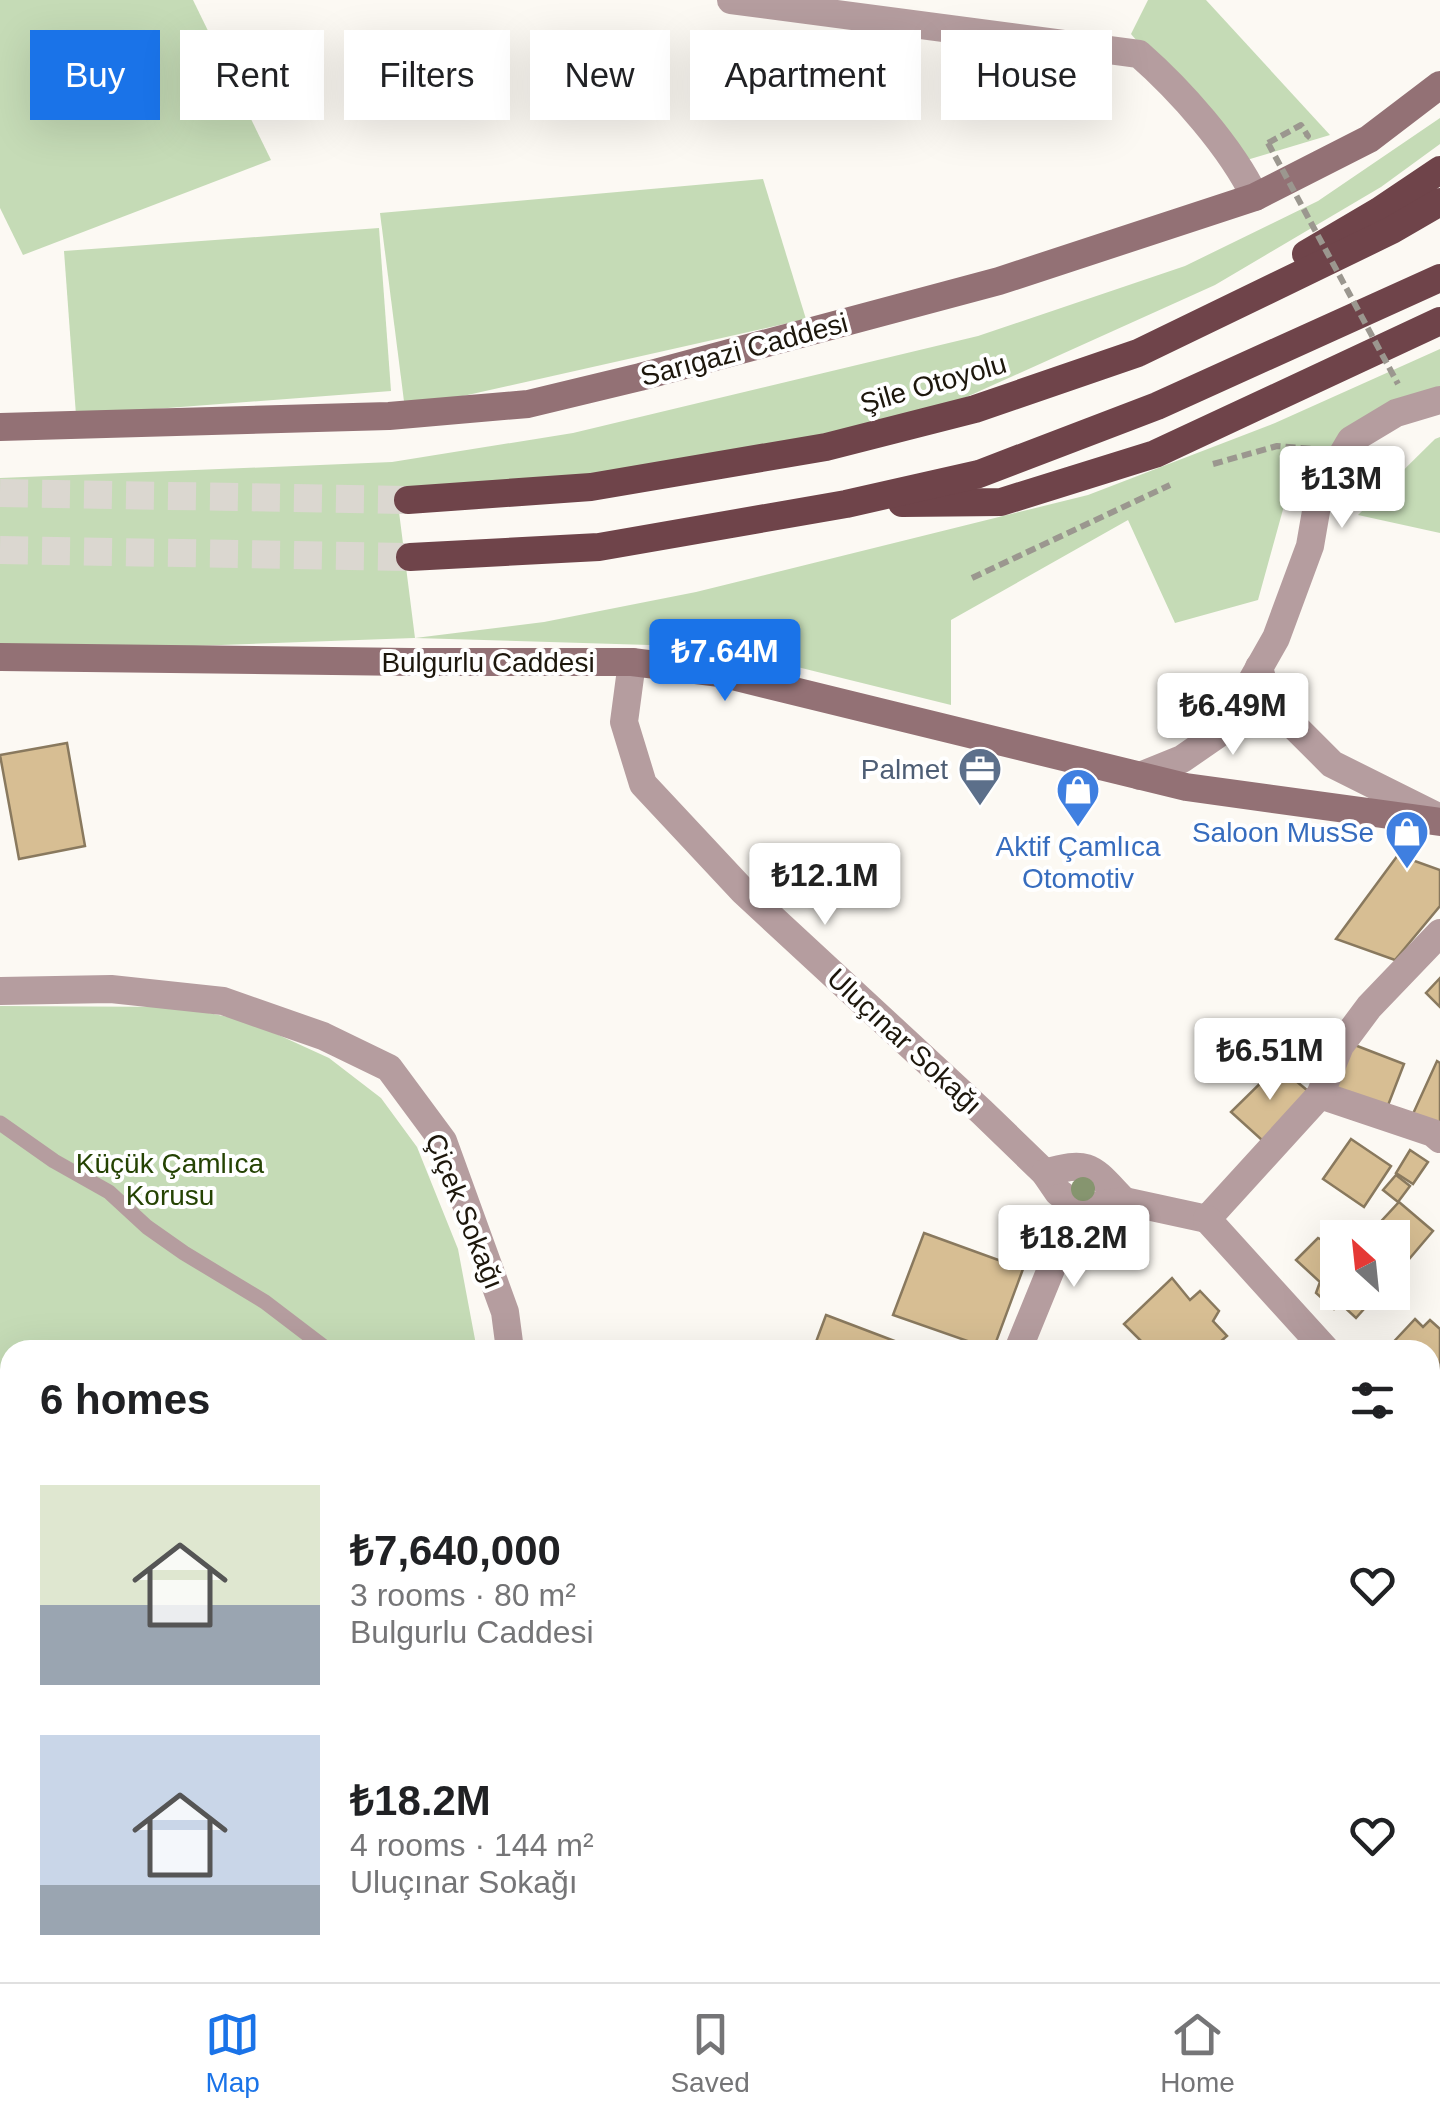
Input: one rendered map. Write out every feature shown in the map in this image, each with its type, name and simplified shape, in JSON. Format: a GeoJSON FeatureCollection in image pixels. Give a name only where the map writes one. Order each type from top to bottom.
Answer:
{"type":"FeatureCollection","features":[{"type":"Feature","properties":{"kind":"highway"},"geometry":{"type":"LineString","coordinates":[[1138,353],[1379,211],[1440,170]]}},
{"type":"Feature","properties":{"kind":"highway","name":"Şile Otoyolu"},"geometry":{"type":"LineString","coordinates":[[408,500],[591,487],[826,447],[974,408],[1138,353],[1392,230],[1440,202]]}},
{"type":"Feature","properties":{"kind":"highway"},"geometry":{"type":"LineString","coordinates":[[410,557],[598,547],[846,504],[978,474],[1139,413],[1440,278]]}},
{"type":"Feature","properties":{"kind":"highway"},"geometry":{"type":"LineString","coordinates":[[846,504],[1002,502],[1155,454],[1440,320]]}},
{"type":"Feature","properties":{"kind":"main road","name":"Sarıgazi Caddesi"},"geometry":{"type":"LineString","coordinates":[[0,427],[389,416],[528,404],[999,281],[1255,197],[1369,138],[1440,85]]}},
{"type":"Feature","properties":{"kind":"main road","name":"Bulgurlu Caddesi"},"geometry":{"type":"LineString","coordinates":[[0,656],[632,662],[720,673],[1186,787],[1440,820]]}},
{"type":"Feature","properties":{"kind":"street"},"geometry":{"type":"LineString","coordinates":[[731,0],[1140,54],[1170,81],[1243,171],[1255,197]]}},
{"type":"Feature","properties":{"kind":"street"},"geometry":{"type":"LineString","coordinates":[[1140,776],[1182,759],[1224,730],[1276,638],[1310,546],[1319,494],[1350,440],[1396,412],[1440,400]]}},
{"type":"Feature","properties":{"kind":"street","name":"Uluçınar Sokağı"},"geometry":{"type":"LineString","coordinates":[[632,662],[624,722],[642,784],[743,891],[1045,1173],[1058,1192],[1080,1208]]}},
{"type":"Feature","properties":{"kind":"street"},"geometry":{"type":"LineString","coordinates":[[1259,668],[1266,694],[1332,764],[1440,820]]}},
{"type":"Feature","properties":{"kind":"street"},"geometry":{"type":"LineString","coordinates":[[1206,1219],[1320,1095],[1340,1046],[1369,1008],[1440,933]]}},
{"type":"Feature","properties":{"kind":"street","name":"Çiçek Sokağı"},"geometry":{"type":"LineString","coordinates":[[0,990],[111,989],[223,1001],[323,1036],[388,1068],[443,1141],[506,1312],[509,1340]]}},
{"type":"Feature","properties":{"kind":"street"},"geometry":{"type":"LineString","coordinates":[[1320,1095],[1433,1133],[1440,1139]]}},
{"type":"Feature","properties":{"kind":"street"},"geometry":{"type":"LineString","coordinates":[[1045,1173],[1073,1165],[1095,1171],[1124,1200]]}},
{"type":"Feature","properties":{"kind":"street"},"geometry":{"type":"LineString","coordinates":[[1022,1340],[1080,1208],[1124,1200],[1206,1219],[1317,1340]]}},
{"type":"Feature","properties":{"kind":"lane"},"geometry":{"type":"LineString","coordinates":[[0,1123],[54,1161],[109,1192],[159,1236],[265,1302],[315,1340]]}},
{"type":"Feature","properties":{"kind":"path"},"geometry":{"type":"LineString","coordinates":[[1308,136],[1300,125],[1268,142],[1398,384]]}},
{"type":"Feature","properties":{"kind":"path"},"geometry":{"type":"LineString","coordinates":[[1199,471],[1277,446],[1318,449]]}},
{"type":"Feature","properties":{"kind":"path"},"geometry":{"type":"LineString","coordinates":[[972,578],[1182,479]]}},
{"type":"Feature","properties":{"kind":"green space"},"geometry":{"type":"Polygon","coordinates":[[[0,0],[193,0],[208,30],[180,30],[180,120],[252,120],[271,160],[23,255],[0,208],[0,0]]]}},
{"type":"Feature","properties":{"kind":"green space"},"geometry":{"type":"Polygon","coordinates":[[[1148,0],[1206,0],[1330,135],[1240,162],[1131,34],[1148,0]]]}},
{"type":"Feature","properties":{"kind":"green space"},"geometry":{"type":"Polygon","coordinates":[[[1440,118],[1440,144],[1381,187],[1215,285],[962,399],[785,454],[398,504],[415,638],[544,622],[696,592],[1088,495],[1275,423],[1440,349],[1440,408],[1295,466],[1258,600],[1175,623],[1128,520],[951,620],[951,705],[716,647],[414,638],[0,653],[0,478],[392,462],[573,433],[978,336],[1185,266],[1318,201],[1440,118]]]}},
{"type":"Feature","properties":{"kind":"green space"},"geometry":{"type":"Polygon","coordinates":[[[763,179],[806,319],[405,409],[380,213],[763,179]]]}},
{"type":"Feature","properties":{"kind":"green space"},"geometry":{"type":"Polygon","coordinates":[[[379,228],[391,391],[76,415],[64,251],[379,228]]]}},
{"type":"Feature","properties":{"kind":"green space"},"geometry":{"type":"Polygon","coordinates":[[[1440,437],[1440,533],[1358,515],[1435,439],[1440,437]]]}},
{"type":"Feature","properties":{"kind":"green space","name":"Küçük Çamlıca Korusu"},"geometry":{"type":"Polygon","coordinates":[[[0,1006],[179,1007],[248,1021],[329,1058],[381,1098],[417,1147],[458,1249],[475,1340],[0,1340],[0,1006]]]}},
{"type":"Feature","properties":{"kind":"building"},"geometry":{"type":"Polygon","coordinates":[[[67,743],[85,846],[19,859],[0,755],[67,743]]]}},
{"type":"Feature","properties":{"kind":"building"},"geometry":{"type":"Polygon","coordinates":[[[1398,855],[1440,870],[1440,906],[1395,960],[1336,939],[1398,855]]]}},
{"type":"Feature","properties":{"kind":"building"},"geometry":{"type":"Polygon","coordinates":[[[1440,978],[1440,1007],[1426,993],[1440,978]]]}},
{"type":"Feature","properties":{"kind":"building"},"geometry":{"type":"Polygon","coordinates":[[[1352,1044],[1404,1064],[1387,1108],[1335,1088],[1352,1044]]]}},
{"type":"Feature","properties":{"kind":"building"},"geometry":{"type":"Polygon","coordinates":[[[1437,1061],[1440,1063],[1440,1128],[1412,1116],[1437,1061]]]}},
{"type":"Feature","properties":{"kind":"building"},"geometry":{"type":"Polygon","coordinates":[[[1278,1066],[1308,1091],[1263,1141],[1231,1112],[1278,1066]]]}},
{"type":"Feature","properties":{"kind":"building"},"geometry":{"type":"Polygon","coordinates":[[[1351,1139],[1391,1166],[1364,1207],[1323,1179],[1351,1139]]]}},
{"type":"Feature","properties":{"kind":"building"},"geometry":{"type":"Polygon","coordinates":[[[1410,1150],[1428,1162],[1413,1184],[1396,1173],[1410,1150]]]}},
{"type":"Feature","properties":{"kind":"building"},"geometry":{"type":"Polygon","coordinates":[[[1396,1175],[1410,1186],[1398,1202],[1383,1190],[1396,1175]]]}},
{"type":"Feature","properties":{"kind":"building"},"geometry":{"type":"Polygon","coordinates":[[[1399,1202],[1433,1231],[1410,1258],[1410,1220],[1382,1220],[1399,1202]]]}},
{"type":"Feature","properties":{"kind":"building"},"geometry":{"type":"Polygon","coordinates":[[[924,1233],[1023,1269],[997,1340],[964,1340],[893,1315],[924,1233]]]}},
{"type":"Feature","properties":{"kind":"building"},"geometry":{"type":"Polygon","coordinates":[[[1320,1239],[1320,1282],[1296,1260],[1320,1239]]]}},
{"type":"Feature","properties":{"kind":"building"},"geometry":{"type":"Polygon","coordinates":[[[1172,1278],[1190,1300],[1200,1291],[1219,1311],[1213,1321],[1227,1336],[1222,1340],[1140,1340],[1124,1324],[1172,1278]]]}},
{"type":"Feature","properties":{"kind":"building"},"geometry":{"type":"Polygon","coordinates":[[[826,1315],[892,1340],[817,1340],[826,1315]]]}},
{"type":"Feature","properties":{"kind":"building"},"geometry":{"type":"Polygon","coordinates":[[[1415,1319],[1423,1327],[1430,1320],[1440,1329],[1440,1340],[1395,1340],[1415,1319]]]}},
{"type":"Feature","properties":{"kind":"tunnel"},"geometry":{"type":"LineString","coordinates":[[0,493],[408,500]]}},
{"type":"Feature","properties":{"kind":"tunnel"},"geometry":{"type":"LineString","coordinates":[[0,550],[410,557]]}},
{"type":"Feature","properties":{"kind":"place","name":"Palmet"},"geometry":{"type":"Point","coordinates":[980,807]}},
{"type":"Feature","properties":{"kind":"place","name":"Aktif Çamlıca Otomotiv"},"geometry":{"type":"Point","coordinates":[1078,828]}},
{"type":"Feature","properties":{"kind":"place","name":"Saloon MusSe"},"geometry":{"type":"Point","coordinates":[1407,870]}}]}
